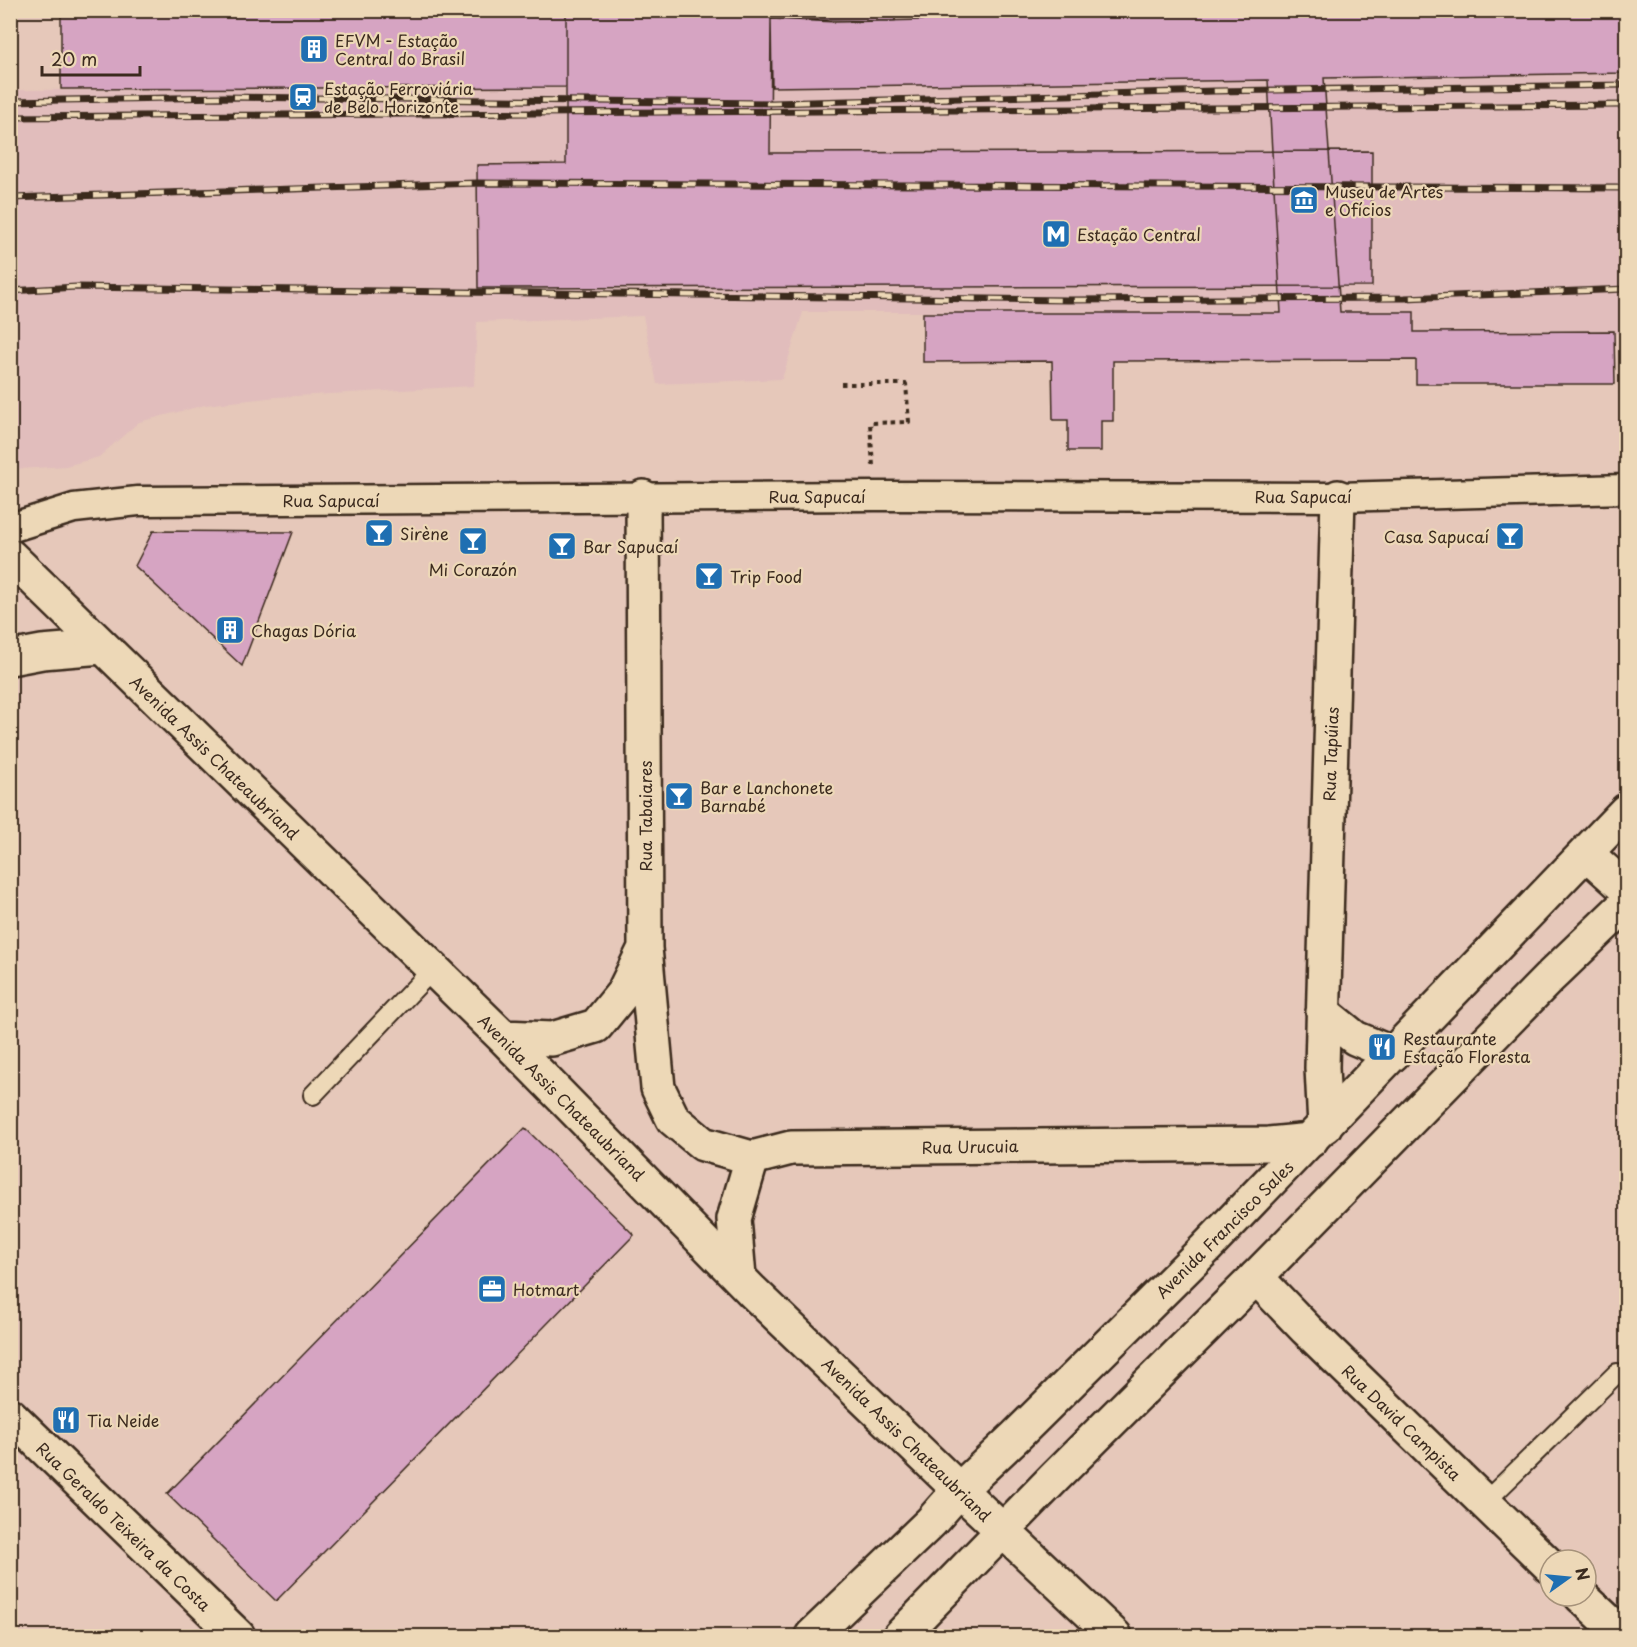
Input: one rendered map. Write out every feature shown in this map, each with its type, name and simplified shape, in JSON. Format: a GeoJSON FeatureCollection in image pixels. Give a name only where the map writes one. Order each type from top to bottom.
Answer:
{"type":"FeatureCollection","features":[{"type":"Feature","properties":{"kind":"street","name":"Rua Sapucaí"},"geometry":{"type":"LineString","coordinates":[[10,528],[74,508],[138,501],[875,496],[1338,496],[1626,489]]}},
{"type":"Feature","properties":{"kind":"street","name":"Rua Tapúias"},"geometry":{"type":"LineString","coordinates":[[1318,1133],[1322,1068],[1338,496]]}},
{"type":"Feature","properties":{"kind":"street","name":"Rua Tabaiares"},"geometry":{"type":"LineString","coordinates":[[503,1037],[552,1039],[596,1026],[623,993],[645,948],[644,497]]}},
{"type":"Feature","properties":{"kind":"street","name":"Avenida Assis Chateaubriand"},"geometry":{"type":"LineString","coordinates":[[11,557],[503,1037],[739,1277],[952,1483],[1115,1636]]}},
{"type":"Feature","properties":{"kind":"street"},"geometry":{"type":"LineString","coordinates":[[10,658],[42,652],[102,647]]}},
{"type":"Feature","properties":{"kind":"street","name":"Avenida Francisco Sales"},"geometry":{"type":"LineString","coordinates":[[812,1636],[932,1522],[960,1489],[1049,1404],[1318,1133],[1626,812]]}},
{"type":"Feature","properties":{"kind":"street"},"geometry":{"type":"LineString","coordinates":[[1586,853],[1626,889]]}},
{"type":"Feature","properties":{"kind":"street"},"geometry":{"type":"LineString","coordinates":[[900,1636],[1543,985],[1626,904]]}},
{"type":"Feature","properties":{"kind":"street"},"geometry":{"type":"LineString","coordinates":[[645,948],[658,1088],[674,1119],[703,1144],[752,1158],[734,1219],[739,1277]]}},
{"type":"Feature","properties":{"kind":"street"},"geometry":{"type":"LineString","coordinates":[[1323,1012],[1355,1038],[1393,1054]]}},
{"type":"Feature","properties":{"kind":"street","name":"Rua Urucuia"},"geometry":{"type":"LineString","coordinates":[[752,1158],[791,1148],[1269,1144],[1318,1133]]}},
{"type":"Feature","properties":{"kind":"street","name":"Rua David Campista"},"geometry":{"type":"LineString","coordinates":[[1256,1277],[1306,1329],[1538,1555]]}},
{"type":"Feature","properties":{"kind":"street","name":"Rua Geraldo Teixeira da Costa"},"geometry":{"type":"LineString","coordinates":[[10,1415],[238,1636]]}},
{"type":"Feature","properties":{"kind":"street"},"geometry":{"type":"LineString","coordinates":[[1594,1608],[1624,1636]]}},
{"type":"Feature","properties":{"kind":"lane"},"geometry":{"type":"LineString","coordinates":[[313,1095],[433,969]]}},
{"type":"Feature","properties":{"kind":"lane"},"geometry":{"type":"LineString","coordinates":[[1484,1503],[1617,1373]]}},
{"type":"Feature","properties":{"kind":"path"},"geometry":{"type":"LineString","coordinates":[[841,384],[906,384],[909,422],[870,423],[875,496]]}},
{"type":"Feature","properties":{"kind":"shaded area"},"geometry":{"type":"Polygon","coordinates":[[[1626,73],[1626,333],[1414,332],[1414,312],[803,312],[782,379],[657,384],[643,316],[477,322],[474,386],[277,397],[205,405],[139,422],[99,457],[66,466],[20,469],[11,463],[11,90],[772,87],[1626,73]]]}},
{"type":"Feature","properties":{"kind":"building","name":"EFVM - Estação Central do Brasil"},"geometry":{"type":"Polygon","coordinates":[[[61,10],[566,10],[566,87],[61,89],[61,10]]]}},
{"type":"Feature","properties":{"kind":"building"},"geometry":{"type":"Polygon","coordinates":[[[566,10],[895,10],[895,21],[771,19],[770,153],[1372,151],[1372,286],[478,288],[477,165],[566,164],[566,10]]]}},
{"type":"Feature","properties":{"kind":"building","name":"Museu de Artes e Ofícios"},"geometry":{"type":"Polygon","coordinates":[[[923,10],[1198,10],[1198,12],[1626,10],[1626,73],[1324,78],[1340,312],[1414,312],[1414,332],[1614,331],[1615,384],[1416,384],[1416,360],[1113,361],[1113,421],[1101,421],[1101,451],[1068,451],[1068,420],[1053,420],[1052,361],[923,362],[923,313],[1281,313],[1268,80],[772,87],[771,19],[837,22],[922,20],[923,10]]]}},
{"type":"Feature","properties":{"kind":"building","name":"Chagas Dória"},"geometry":{"type":"Polygon","coordinates":[[[153,531],[293,532],[242,666],[135,566],[153,531]]]}},
{"type":"Feature","properties":{"kind":"building"},"geometry":{"type":"Polygon","coordinates":[[[525,1128],[634,1235],[276,1601],[167,1494],[525,1128]]]}},
{"type":"Feature","properties":{"kind":"railway"},"geometry":{"type":"LineString","coordinates":[[10,101],[225,97],[773,103],[1215,91],[1626,85]]}},
{"type":"Feature","properties":{"kind":"railway"},"geometry":{"type":"LineString","coordinates":[[10,117],[1626,105]]}},
{"type":"Feature","properties":{"kind":"railway"},"geometry":{"type":"LineString","coordinates":[[10,198],[477,183],[1626,188]]}},
{"type":"Feature","properties":{"kind":"railway"},"geometry":{"type":"LineString","coordinates":[[10,291],[76,287],[1067,300],[1405,298],[1626,289]]}},
{"type":"Feature","properties":{"kind":"place","name":"EFVM - Estação Central do Brasil"},"geometry":{"type":"Point","coordinates":[314,49]}},
{"type":"Feature","properties":{"kind":"place","name":"Estação Ferroviária de Belo Horizonte"},"geometry":{"type":"Point","coordinates":[303,97]}},
{"type":"Feature","properties":{"kind":"place","name":"Museu de Artes e Ofícios"},"geometry":{"type":"Point","coordinates":[1304,200]}},
{"type":"Feature","properties":{"kind":"place","name":"Estação Central"},"geometry":{"type":"Point","coordinates":[1056,234]}},
{"type":"Feature","properties":{"kind":"place","name":"Sirène"},"geometry":{"type":"Point","coordinates":[379,533]}},
{"type":"Feature","properties":{"kind":"place","name":"Casa Sapucaí"},"geometry":{"type":"Point","coordinates":[1510,536]}},
{"type":"Feature","properties":{"kind":"place","name":"Mi Corazón"},"geometry":{"type":"Point","coordinates":[473,541]}},
{"type":"Feature","properties":{"kind":"place","name":"Bar Sapucaí"},"geometry":{"type":"Point","coordinates":[562,546]}},
{"type":"Feature","properties":{"kind":"place","name":"Trip Food"},"geometry":{"type":"Point","coordinates":[709,576]}},
{"type":"Feature","properties":{"kind":"place","name":"Chagas Dória"},"geometry":{"type":"Point","coordinates":[230,630]}},
{"type":"Feature","properties":{"kind":"place","name":"Bar e Lanchonete Barnabé"},"geometry":{"type":"Point","coordinates":[679,796]}},
{"type":"Feature","properties":{"kind":"place","name":"Restaurante Estação Floresta"},"geometry":{"type":"Point","coordinates":[1382,1047]}},
{"type":"Feature","properties":{"kind":"place","name":"Hotmart"},"geometry":{"type":"Point","coordinates":[492,1289]}},
{"type":"Feature","properties":{"kind":"place","name":"Tia Neide"},"geometry":{"type":"Point","coordinates":[66,1420]}}]}
